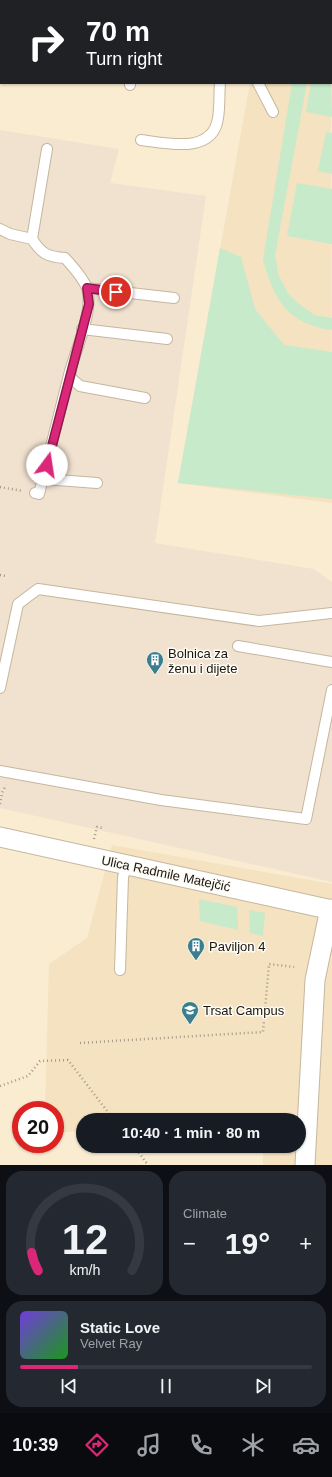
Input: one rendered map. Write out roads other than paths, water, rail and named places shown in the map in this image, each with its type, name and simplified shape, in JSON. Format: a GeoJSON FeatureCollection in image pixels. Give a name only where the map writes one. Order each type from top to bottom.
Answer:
{"type":"FeatureCollection","features":[{"type":"Feature","properties":{"kind":"street","name":"Ulica Radmile Matejčić"},"geometry":{"type":"LineString","coordinates":[[0,837],[331,909]]}},
{"type":"Feature","properties":{"kind":"street"},"geometry":{"type":"LineString","coordinates":[[305,1165],[315,980],[331,909]]}},
{"type":"Feature","properties":{"kind":"lane"},"geometry":{"type":"LineString","coordinates":[[141,140],[181,145],[198,143],[212,134],[218,119],[220,84]]}},
{"type":"Feature","properties":{"kind":"lane"},"geometry":{"type":"LineString","coordinates":[[259,84],[273,112]]}},
{"type":"Feature","properties":{"kind":"lane"},"geometry":{"type":"LineString","coordinates":[[35,493],[40,494],[70,371],[89,304],[87,288],[78,272],[65,258],[40,252],[32,238],[47,149]]}},
{"type":"Feature","properties":{"kind":"lane"},"geometry":{"type":"LineString","coordinates":[[0,229],[10,234],[32,238]]}},
{"type":"Feature","properties":{"kind":"lane"},"geometry":{"type":"LineString","coordinates":[[87,288],[174,298]]}},
{"type":"Feature","properties":{"kind":"lane"},"geometry":{"type":"LineString","coordinates":[[82,329],[167,338]]}},
{"type":"Feature","properties":{"kind":"lane"},"geometry":{"type":"LineString","coordinates":[[70,371],[71,378],[80,386],[144,398]]}},
{"type":"Feature","properties":{"kind":"lane"},"geometry":{"type":"LineString","coordinates":[[44,479],[97,482]]}},
{"type":"Feature","properties":{"kind":"lane"},"geometry":{"type":"LineString","coordinates":[[0,688],[18,604],[38,589],[259,621],[332,613]]}},
{"type":"Feature","properties":{"kind":"lane"},"geometry":{"type":"LineString","coordinates":[[238,646],[332,662]]}},
{"type":"Feature","properties":{"kind":"lane"},"geometry":{"type":"LineString","coordinates":[[0,771],[160,800],[306,819],[332,690]]}},
{"type":"Feature","properties":{"kind":"lane"},"geometry":{"type":"LineString","coordinates":[[120,970],[123,877],[127,865]]}},
{"type":"Feature","properties":{"kind":"place","name":"Bolnica za ženu i dijete"},"geometry":{"type":"Point","coordinates":[155,675]}},
{"type":"Feature","properties":{"kind":"place","name":"Paviljon 4"},"geometry":{"type":"Point","coordinates":[196,961]}},
{"type":"Feature","properties":{"kind":"place","name":"Trsat Campus"},"geometry":{"type":"Point","coordinates":[190,1025]}}]}
